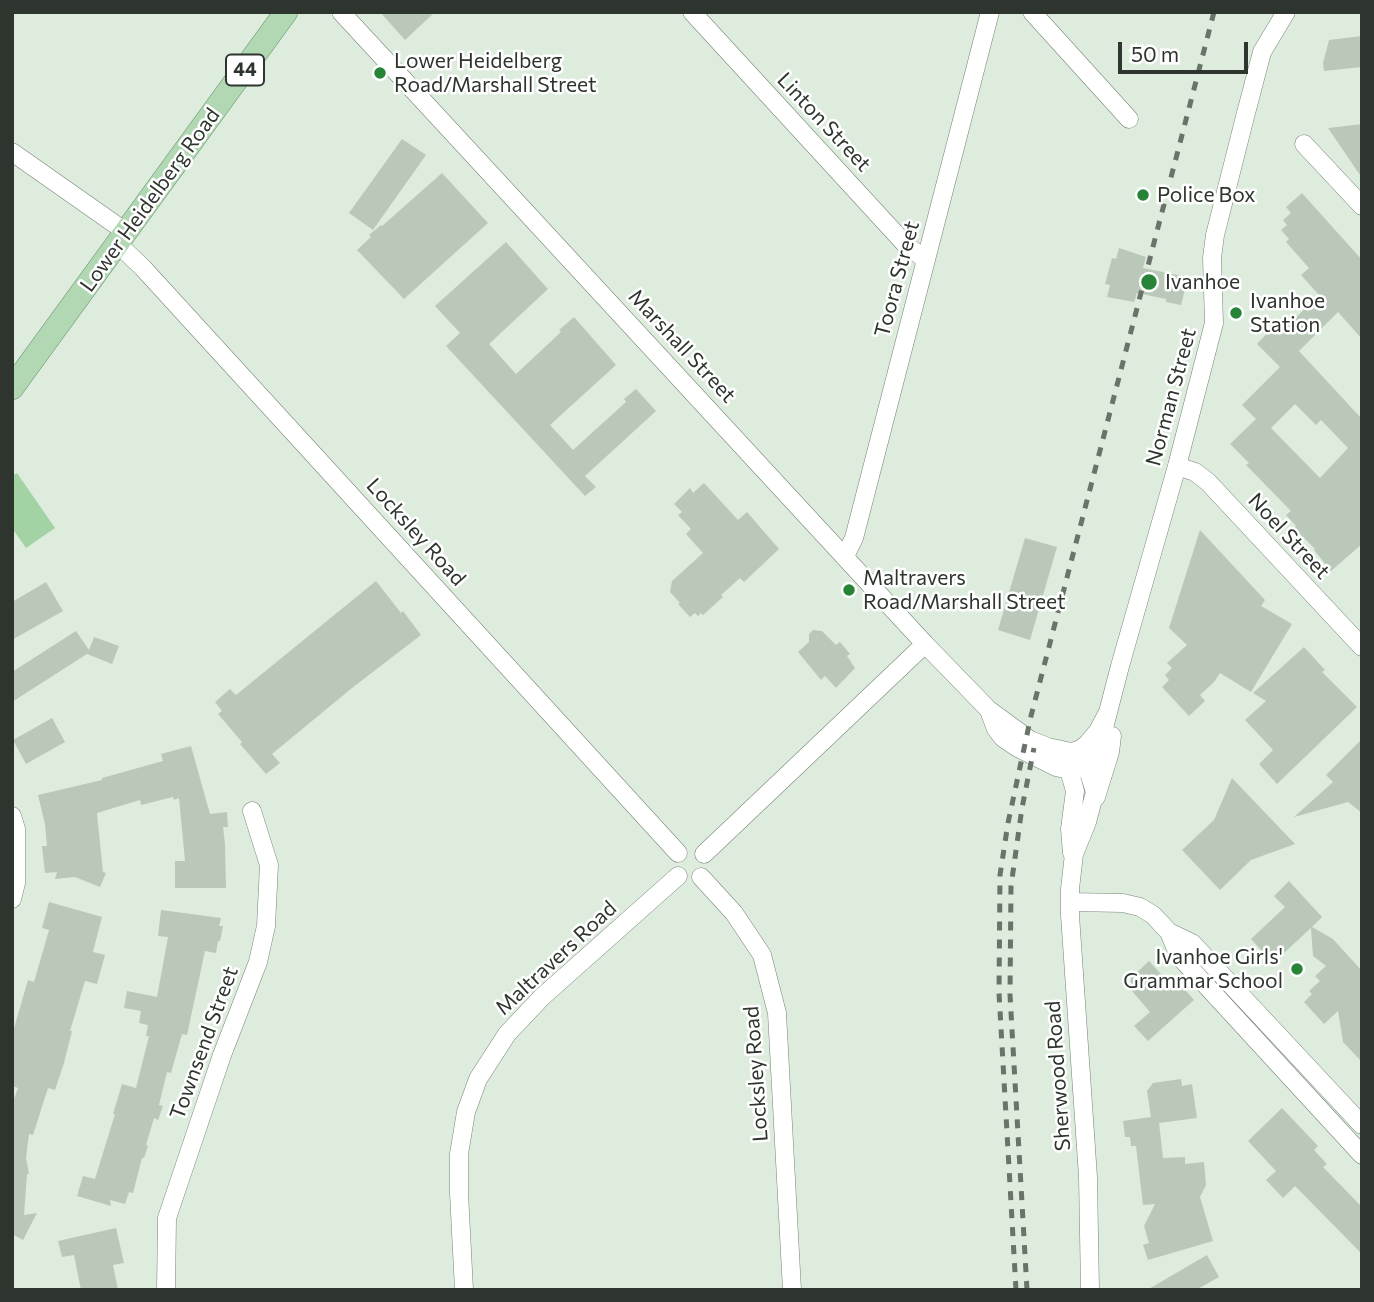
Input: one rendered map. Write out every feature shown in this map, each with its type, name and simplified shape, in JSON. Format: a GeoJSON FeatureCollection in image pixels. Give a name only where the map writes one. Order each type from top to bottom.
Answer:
{"type":"FeatureCollection","features":[{"type":"Feature","properties":{"kind":"main road","name":"Lower Heidelberg Road"},"geometry":{"type":"LineString","coordinates":[[12,388],[286,12]]}},
{"type":"Feature","properties":{"kind":"street","name":"Marshall Street"},"geometry":{"type":"LineString","coordinates":[[341,12],[989,710],[1022,735],[1065,751],[1076,762]]}},
{"type":"Feature","properties":{"kind":"street","name":"Linton Street"},"geometry":{"type":"LineString","coordinates":[[692,12],[906,245],[926,260]]}},
{"type":"Feature","properties":{"kind":"street","name":"Toora Street"},"geometry":{"type":"LineString","coordinates":[[845,556],[854,538],[990,12]]}},
{"type":"Feature","properties":{"kind":"street"},"geometry":{"type":"LineString","coordinates":[[1032,12],[1129,119]]}},
{"type":"Feature","properties":{"kind":"street","name":"Norman Street"},"geometry":{"type":"LineString","coordinates":[[1076,762],[1094,760],[1097,754],[1214,323],[1212,258],[1216,235],[1262,52],[1286,12]]}},
{"type":"Feature","properties":{"kind":"street"},"geometry":{"type":"LineString","coordinates":[[1304,144],[1362,206]]}},
{"type":"Feature","properties":{"kind":"street","name":"Locksley Road"},"geometry":{"type":"LineString","coordinates":[[12,152],[122,238],[152,277],[678,853]]}},
{"type":"Feature","properties":{"kind":"street","name":"Noel Street"},"geometry":{"type":"LineString","coordinates":[[1177,466],[1195,472],[1209,482],[1362,647]]}},
{"type":"Feature","properties":{"kind":"street"},"geometry":{"type":"LineString","coordinates":[[704,854],[925,644]]}},
{"type":"Feature","properties":{"kind":"street"},"geometry":{"type":"LineString","coordinates":[[1090,813],[1111,746],[1109,706]]}},
{"type":"Feature","properties":{"kind":"street","name":"Sherwood Road"},"geometry":{"type":"LineString","coordinates":[[1073,860],[1095,792],[1092,780],[1076,762]]}},
{"type":"Feature","properties":{"kind":"street","name":"Sherwood Road"},"geometry":{"type":"LineString","coordinates":[[1076,762],[1070,829],[1073,860],[1070,902],[1088,1177],[1090,1281]]}},
{"type":"Feature","properties":{"kind":"street","name":"Townsend Street"},"geometry":{"type":"LineString","coordinates":[[166,1290],[167,1217],[218,1067],[258,962],[266,926],[269,865],[252,811]]}},
{"type":"Feature","properties":{"kind":"street"},"geometry":{"type":"LineString","coordinates":[[12,816],[16,829],[16,883],[12,899]]}},
{"type":"Feature","properties":{"kind":"street"},"geometry":{"type":"LineString","coordinates":[[689,848],[700,850],[707,864],[705,873],[690,881],[678,876],[674,862],[678,853],[689,848]]}},
{"type":"Feature","properties":{"kind":"street","name":"Maltravers Road"},"geometry":{"type":"LineString","coordinates":[[464,1290],[459,1154],[466,1112],[478,1079],[507,1034],[542,997],[678,876]]}},
{"type":"Feature","properties":{"kind":"street","name":"Locksley Road"},"geometry":{"type":"LineString","coordinates":[[701,877],[734,913],[762,955],[777,1013],[792,1290]]}},
{"type":"Feature","properties":{"kind":"street"},"geometry":{"type":"LineString","coordinates":[[1070,902],[1111,902],[1135,906],[1153,915],[1169,932],[1179,956],[1362,1156]]}},
{"type":"Feature","properties":{"kind":"street"},"geometry":{"type":"LineString","coordinates":[[1169,932],[1192,943],[1362,1125]]}},
{"type":"Feature","properties":{"kind":"street"},"geometry":{"type":"LineString","coordinates":[[1090,1281],[1101,1290]]}},
{"type":"Feature","properties":{"kind":"green space"},"geometry":{"type":"Polygon","coordinates":[[[17,473],[55,528],[26,548],[12,528],[12,476],[17,473]]]}},
{"type":"Feature","properties":{"kind":"building"},"geometry":{"type":"Polygon","coordinates":[[[380,12],[435,12],[405,40],[380,12]]]}},
{"type":"Feature","properties":{"kind":"building"},"geometry":{"type":"Polygon","coordinates":[[[1362,36],[1362,67],[1324,71],[1323,63],[1329,40],[1362,36]]]}},
{"type":"Feature","properties":{"kind":"building"},"geometry":{"type":"Polygon","coordinates":[[[1362,124],[1362,178],[1328,128],[1362,124]]]}},
{"type":"Feature","properties":{"kind":"building"},"geometry":{"type":"Polygon","coordinates":[[[402,139],[426,155],[373,230],[349,213],[402,139]]]}},
{"type":"Feature","properties":{"kind":"building"},"geometry":{"type":"Polygon","coordinates":[[[442,173],[488,223],[404,299],[357,250],[371,237],[369,235],[442,173]]]}},
{"type":"Feature","properties":{"kind":"building"},"geometry":{"type":"Polygon","coordinates":[[[1302,193],[1362,260],[1362,339],[1338,312],[1299,351],[1362,419],[1362,544],[1331,571],[1315,549],[1294,528],[1296,526],[1286,515],[1291,511],[1246,465],[1249,463],[1230,444],[1256,419],[1242,405],[1280,367],[1257,344],[1274,326],[1280,333],[1319,295],[1301,275],[1309,268],[1286,242],[1289,239],[1281,230],[1287,225],[1283,220],[1291,213],[1286,207],[1302,193]],[[1295,404],[1271,428],[1320,478],[1348,448],[1321,420],[1316,425],[1295,404]]]}},
{"type":"Feature","properties":{"kind":"building"},"geometry":{"type":"Polygon","coordinates":[[[506,242],[548,289],[489,344],[516,374],[574,317],[616,365],[550,425],[573,450],[626,402],[624,399],[636,389],[656,411],[585,476],[596,487],[585,496],[446,346],[460,333],[435,306],[506,242]]]}},
{"type":"Feature","properties":{"kind":"building"},"geometry":{"type":"Polygon","coordinates":[[[1119,248],[1146,257],[1143,268],[1188,277],[1181,305],[1137,293],[1134,302],[1107,297],[1110,285],[1105,284],[1112,258],[1116,259],[1119,248]]]}},
{"type":"Feature","properties":{"kind":"building"},"geometry":{"type":"Polygon","coordinates":[[[704,483],[738,520],[747,512],[779,549],[744,582],[740,578],[703,615],[701,613],[698,616],[695,613],[690,617],[670,592],[672,581],[703,553],[686,534],[691,529],[678,515],[682,512],[674,504],[690,488],[693,493],[704,483]]]}},
{"type":"Feature","properties":{"kind":"building"},"geometry":{"type":"Polygon","coordinates":[[[1200,530],[1265,600],[1261,606],[1292,624],[1251,692],[1220,673],[1200,695],[1205,701],[1189,716],[1162,687],[1169,680],[1165,675],[1172,668],[1167,663],[1187,645],[1169,628],[1200,530]]]}},
{"type":"Feature","properties":{"kind":"building"},"geometry":{"type":"Polygon","coordinates":[[[1025,538],[1057,547],[1030,640],[998,630],[1025,538]]]}},
{"type":"Feature","properties":{"kind":"building"},"geometry":{"type":"Polygon","coordinates":[[[376,581],[421,635],[272,754],[280,763],[266,774],[218,714],[222,711],[215,702],[230,689],[236,695],[376,581]]]}},
{"type":"Feature","properties":{"kind":"building"},"geometry":{"type":"Polygon","coordinates":[[[46,582],[63,611],[12,640],[12,602],[46,582]]]}},
{"type":"Feature","properties":{"kind":"building"},"geometry":{"type":"Polygon","coordinates":[[[813,630],[822,631],[836,645],[840,642],[850,654],[847,656],[855,668],[836,688],[825,676],[821,680],[798,652],[809,642],[809,634],[813,630]]]}},
{"type":"Feature","properties":{"kind":"building"},"geometry":{"type":"Polygon","coordinates":[[[76,631],[89,650],[94,637],[119,646],[112,664],[87,654],[12,702],[12,672],[76,631]]]}},
{"type":"Feature","properties":{"kind":"building"},"geometry":{"type":"Polygon","coordinates":[[[1304,647],[1325,670],[1322,672],[1357,707],[1277,784],[1259,764],[1273,750],[1245,720],[1266,701],[1253,693],[1304,647]]]}},
{"type":"Feature","properties":{"kind":"building"},"geometry":{"type":"Polygon","coordinates":[[[52,718],[65,742],[26,764],[13,740],[52,718]]]}},
{"type":"Feature","properties":{"kind":"building"},"geometry":{"type":"Polygon","coordinates":[[[1362,739],[1362,813],[1348,802],[1294,817],[1333,782],[1326,775],[1362,739]]]}},
{"type":"Feature","properties":{"kind":"building"},"geometry":{"type":"Polygon","coordinates":[[[191,746],[210,814],[227,812],[228,827],[223,827],[226,888],[175,888],[175,861],[185,861],[179,798],[174,800],[173,797],[141,805],[140,800],[97,813],[103,872],[106,873],[100,887],[75,877],[55,879],[57,872],[45,873],[42,846],[47,846],[38,795],[102,780],[163,761],[161,754],[191,746]]]}},
{"type":"Feature","properties":{"kind":"building"},"geometry":{"type":"Polygon","coordinates":[[[1232,778],[1295,844],[1251,860],[1220,890],[1182,850],[1214,820],[1232,778]]]}},
{"type":"Feature","properties":{"kind":"building"},"geometry":{"type":"Polygon","coordinates":[[[1289,881],[1322,917],[1312,927],[1333,939],[1362,971],[1362,1062],[1343,1042],[1338,1011],[1324,1024],[1304,1002],[1312,994],[1309,991],[1320,981],[1315,976],[1326,966],[1313,956],[1311,928],[1273,963],[1251,939],[1285,907],[1274,896],[1289,881]]]}},
{"type":"Feature","properties":{"kind":"building"},"geometry":{"type":"Polygon","coordinates":[[[49,902],[102,917],[93,952],[105,955],[97,984],[85,981],[55,1090],[48,1088],[33,1135],[29,1134],[26,1158],[29,1174],[24,1215],[37,1213],[23,1240],[12,1234],[12,1104],[18,1088],[12,1086],[12,1035],[28,980],[34,982],[49,930],[42,928],[49,902]]]}},
{"type":"Feature","properties":{"kind":"building"},"geometry":{"type":"Polygon","coordinates":[[[161,910],[221,918],[219,926],[223,926],[216,953],[205,951],[187,1035],[182,1034],[171,1073],[167,1072],[159,1105],[163,1106],[158,1120],[154,1118],[133,1193],[129,1192],[125,1204],[110,1200],[111,1206],[77,1196],[83,1176],[95,1179],[122,1084],[136,1088],[149,1036],[146,1036],[148,1025],[139,1023],[141,1011],[124,1008],[127,991],[157,997],[168,937],[158,936],[161,910]]]}},
{"type":"Feature","properties":{"kind":"building"},"geometry":{"type":"Polygon","coordinates":[[[1149,961],[1174,988],[1179,983],[1194,1000],[1148,1041],[1134,1026],[1150,1012],[1131,990],[1131,978],[1149,961]]]}},
{"type":"Feature","properties":{"kind":"building"},"geometry":{"type":"Polygon","coordinates":[[[1181,1079],[1182,1086],[1192,1084],[1197,1118],[1159,1123],[1163,1158],[1185,1157],[1185,1164],[1204,1162],[1206,1185],[1200,1197],[1213,1241],[1148,1260],[1143,1245],[1149,1243],[1144,1226],[1155,1204],[1143,1205],[1136,1146],[1131,1146],[1130,1137],[1125,1137],[1123,1121],[1151,1117],[1147,1091],[1153,1083],[1181,1079]]]}},
{"type":"Feature","properties":{"kind":"building"},"geometry":{"type":"Polygon","coordinates":[[[1282,1108],[1318,1146],[1314,1150],[1327,1164],[1323,1167],[1362,1207],[1362,1254],[1295,1186],[1283,1198],[1266,1180],[1276,1171],[1248,1141],[1282,1108]]]}},
{"type":"Feature","properties":{"kind":"building"},"geometry":{"type":"Polygon","coordinates":[[[116,1228],[124,1263],[113,1265],[118,1290],[81,1290],[74,1255],[62,1257],[58,1241],[116,1228]]]}},
{"type":"Feature","properties":{"kind":"building"},"geometry":{"type":"Polygon","coordinates":[[[1207,1255],[1219,1277],[1196,1290],[1147,1290],[1207,1255]]]}},
{"type":"Feature","properties":{"kind":"railway"},"geometry":{"type":"LineString","coordinates":[[1016,1290],[999,993],[1000,875],[1008,823],[1031,716],[1214,12]]}},
{"type":"Feature","properties":{"kind":"railway"},"geometry":{"type":"LineString","coordinates":[[1027,1290],[1010,995],[1011,886],[1034,748]]}},
{"type":"Feature","properties":{"kind":"place","name":"Lower Heidelberg Road/Marshall Street"},"geometry":{"type":"Point","coordinates":[380,73]}},
{"type":"Feature","properties":{"kind":"place","name":"Police Box"},"geometry":{"type":"Point","coordinates":[1143,195]}},
{"type":"Feature","properties":{"kind":"place","name":"Ivanhoe"},"geometry":{"type":"Point","coordinates":[1149,282]}},
{"type":"Feature","properties":{"kind":"place","name":"Ivanhoe Station"},"geometry":{"type":"Point","coordinates":[1236,313]}},
{"type":"Feature","properties":{"kind":"place","name":"Maltravers Road/Marshall Street"},"geometry":{"type":"Point","coordinates":[849,590]}},
{"type":"Feature","properties":{"kind":"place","name":"Ivanhoe Girls' Grammar School"},"geometry":{"type":"Point","coordinates":[1297,969]}}]}
